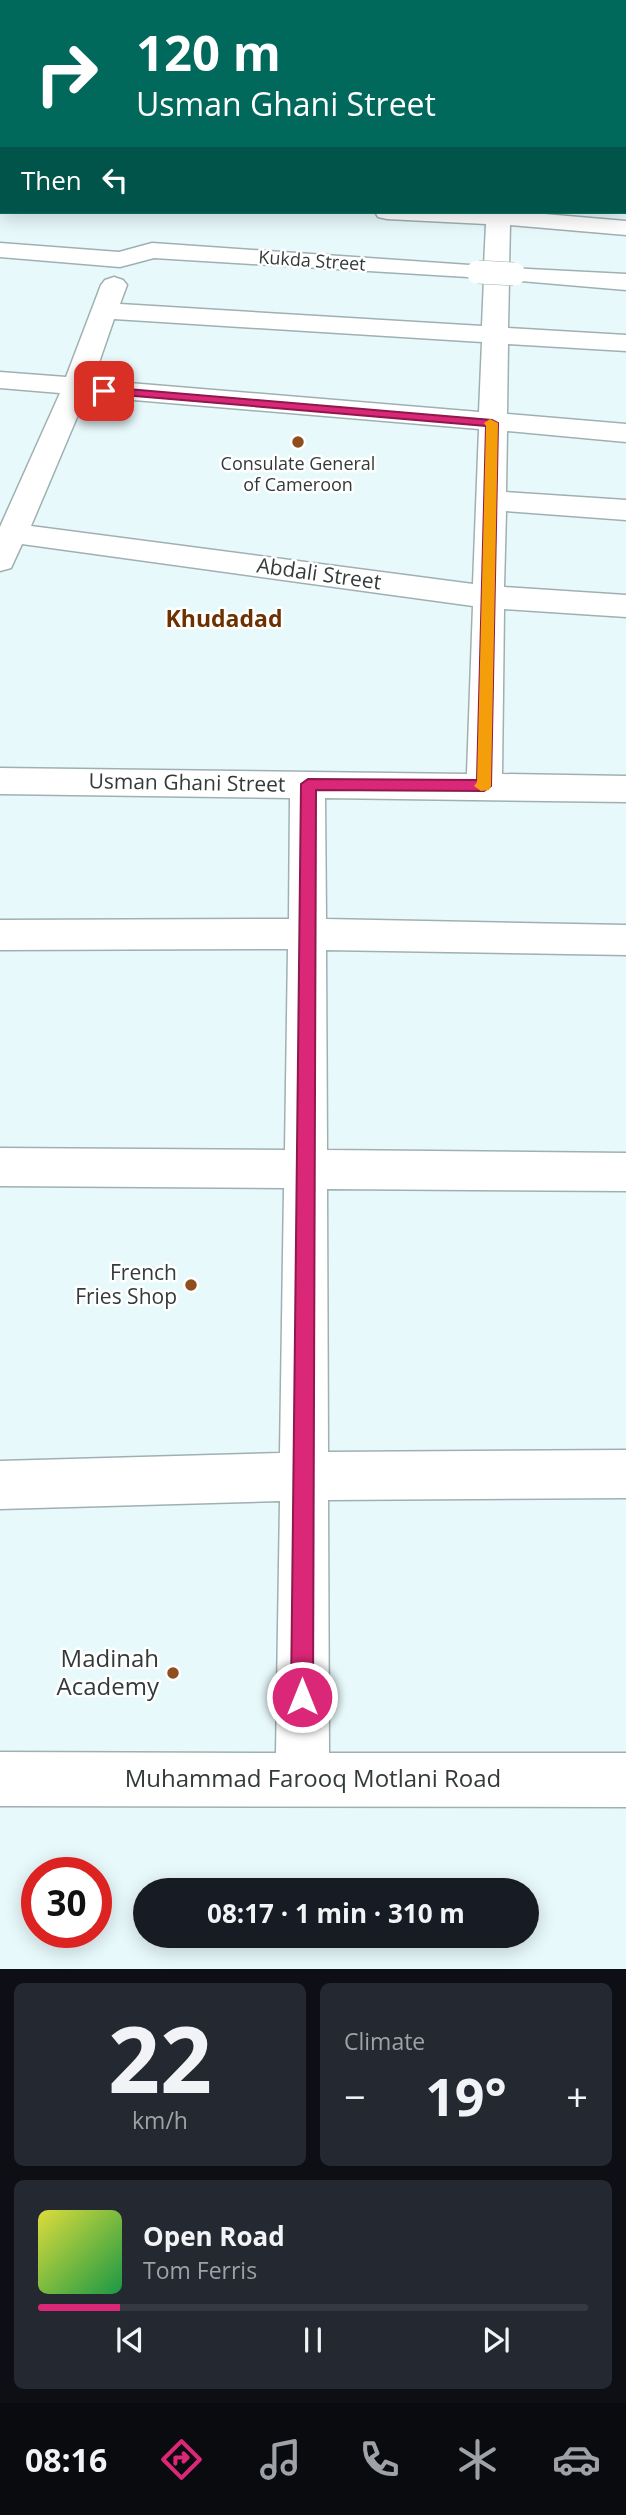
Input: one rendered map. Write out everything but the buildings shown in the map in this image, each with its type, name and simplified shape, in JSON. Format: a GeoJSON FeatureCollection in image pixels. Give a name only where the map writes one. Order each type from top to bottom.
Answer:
{"type":"FeatureCollection","features":[{"type":"Feature","properties":{"kind":"street"},"geometry":{"type":"LineString","coordinates":[[484,786],[497,214],[626,228]]}},
{"type":"Feature","properties":{"kind":"street","name":"Kukda Street"},"geometry":{"type":"LineString","coordinates":[[3,255],[120,260],[152,250],[626,282]]}},
{"type":"Feature","properties":{"kind":"street"},"geometry":{"type":"LineString","coordinates":[[0,561],[107,311],[120,260]]}},
{"type":"Feature","properties":{"kind":"street"},"geometry":{"type":"LineString","coordinates":[[107,311],[626,343]]}},
{"type":"Feature","properties":{"kind":"street"},"geometry":{"type":"LineString","coordinates":[[0,380],[626,433]]}},
{"type":"Feature","properties":{"kind":"street"},"geometry":{"type":"LineString","coordinates":[[491,500],[626,510]]}},
{"type":"Feature","properties":{"kind":"street","name":"Abdali Street"},"geometry":{"type":"LineString","coordinates":[[12,533],[488,597],[626,606]]}},
{"type":"Feature","properties":{"kind":"street","name":"Usman Ghani Street"},"geometry":{"type":"LineString","coordinates":[[0,780],[626,789]]}},
{"type":"Feature","properties":{"kind":"street"},"geometry":{"type":"LineString","coordinates":[[302,1779],[308,784]]}},
{"type":"Feature","properties":{"kind":"street"},"geometry":{"type":"LineString","coordinates":[[0,936],[308,934],[626,940]]}},
{"type":"Feature","properties":{"kind":"street"},"geometry":{"type":"LineString","coordinates":[[0,1167],[626,1172]]}},
{"type":"Feature","properties":{"kind":"street"},"geometry":{"type":"LineString","coordinates":[[0,1485],[303,1476],[626,1474]]}},
{"type":"Feature","properties":{"kind":"street","name":"Muhammad Farooq Motlani Road"},"geometry":{"type":"LineString","coordinates":[[0,1779],[626,1780]]}},
{"type":"Feature","properties":{"kind":"slow traffic"},"geometry":{"type":"LineString","coordinates":[[481,786],[484,786],[491,500],[490,423]]}},
{"type":"Feature","properties":{"kind":"place","name":"Consulate General of Cameroon"},"geometry":{"type":"Point","coordinates":[298,442]}},
{"type":"Feature","properties":{"kind":"place","name":"French Fries Shop"},"geometry":{"type":"Point","coordinates":[191,1285]}},
{"type":"Feature","properties":{"kind":"place","name":"Madinah Academy"},"geometry":{"type":"Point","coordinates":[173,1673]}},
{"type":"Feature","properties":{"kind":"district","name":"Khudadad"},"geometry":{"type":"Point","coordinates":[224,619]}},
{"type":"Feature","properties":{"kind":"route"},"geometry":{"type":"LineString","coordinates":[[104,391],[492,423],[484,786],[308,784],[302,1697]]}}]}
